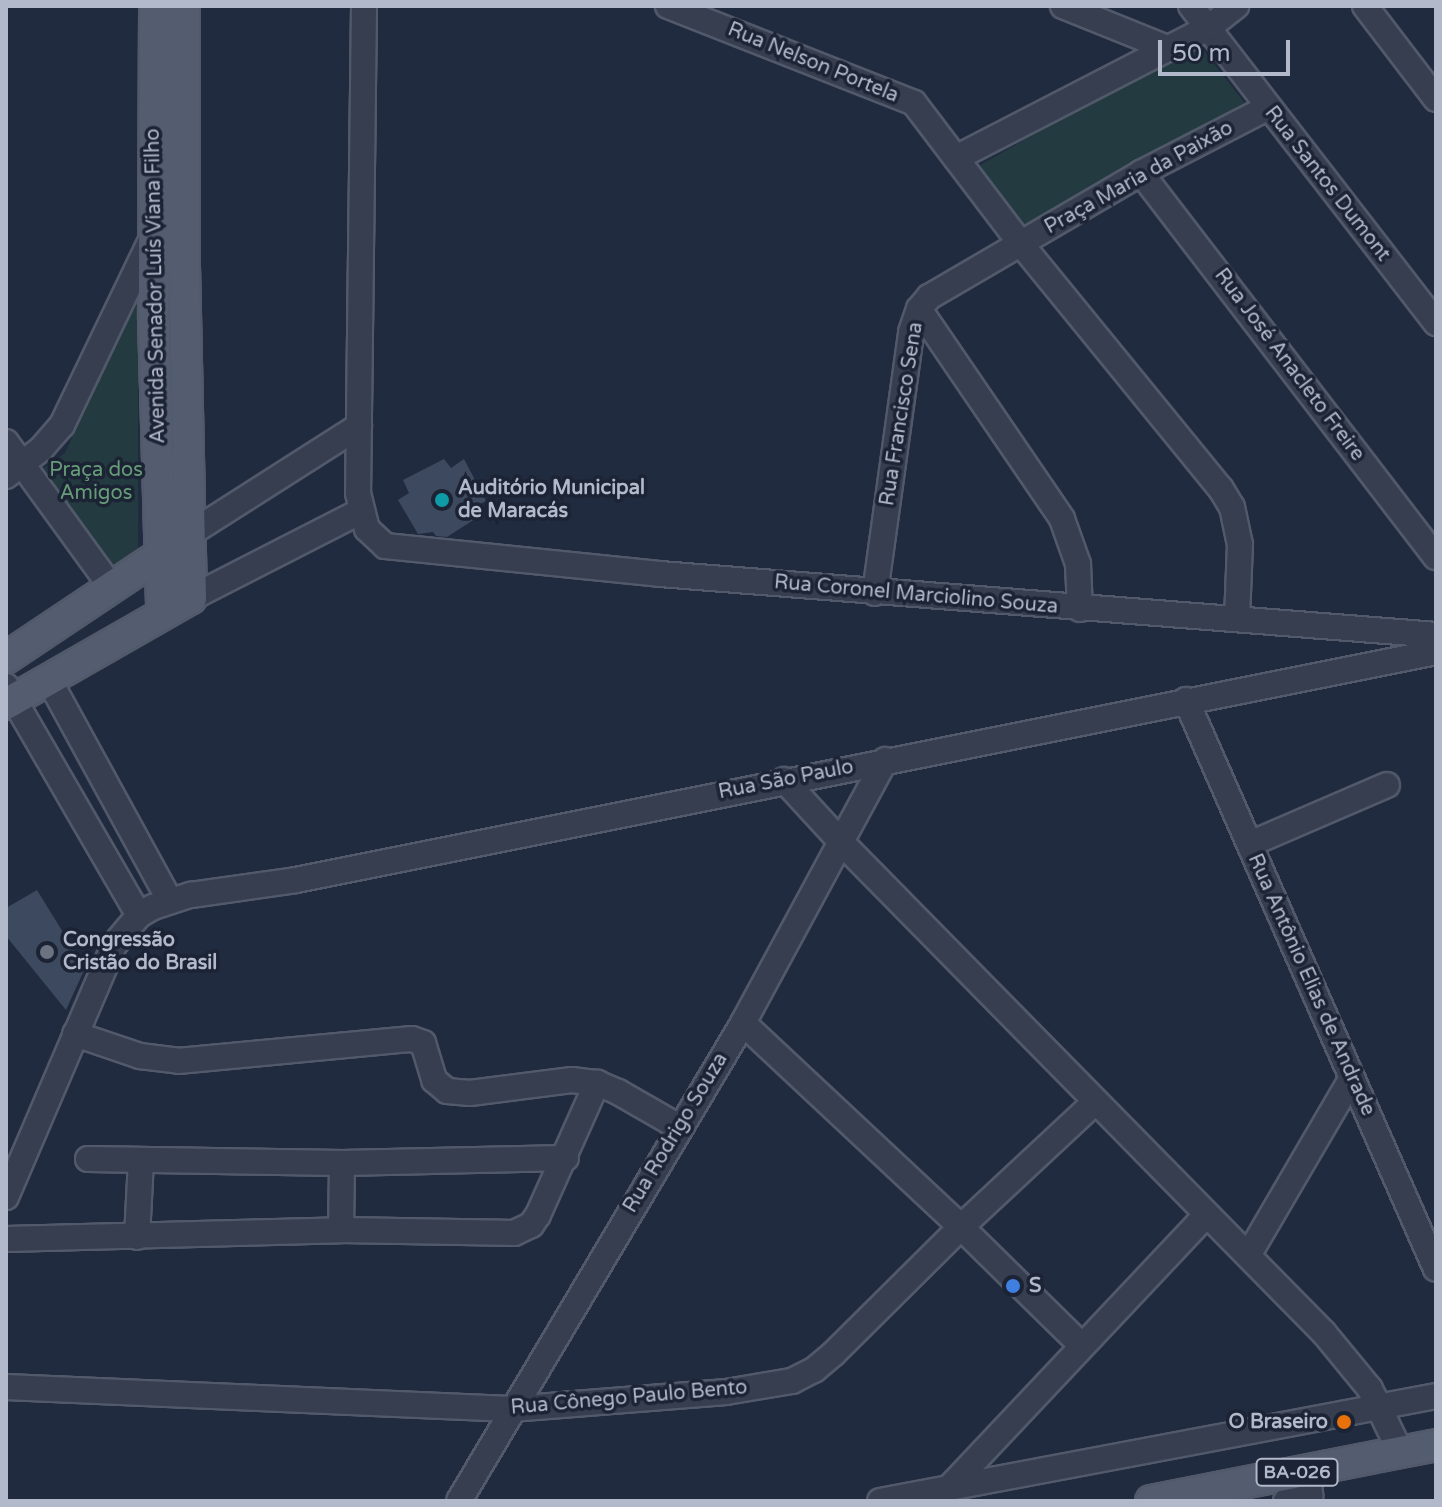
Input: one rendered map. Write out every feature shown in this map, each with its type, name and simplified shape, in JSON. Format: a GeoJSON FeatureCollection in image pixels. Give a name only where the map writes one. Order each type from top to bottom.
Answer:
{"type":"FeatureCollection","features":[{"type":"Feature","properties":{"kind":"main road","name":"Avenida Senador Luís Viana Filho"},"geometry":{"type":"LineString","coordinates":[[155,6],[154,319],[162,614]]}},
{"type":"Feature","properties":{"kind":"main road","name":"Avenida Senador Luís Viana Filho"},"geometry":{"type":"LineString","coordinates":[[184,6],[184,320],[191,598]]}},
{"type":"Feature","properties":{"kind":"main road"},"geometry":{"type":"LineString","coordinates":[[6,658],[188,535]]}},
{"type":"Feature","properties":{"kind":"main road"},"geometry":{"type":"LineString","coordinates":[[9,697],[49,680],[191,598]]}},
{"type":"Feature","properties":{"kind":"main road","name":"BA-026"},"geometry":{"type":"LineString","coordinates":[[1149,1500],[1214,1494],[1304,1492],[1401,1453],[1436,1445]]}},
{"type":"Feature","properties":{"kind":"street"},"geometry":{"type":"LineString","coordinates":[[191,598],[361,511],[359,426],[364,6]]}},
{"type":"Feature","properties":{"kind":"street","name":"Rua Nelson Portela"},"geometry":{"type":"LineString","coordinates":[[668,6],[914,103]]}},
{"type":"Feature","properties":{"kind":"street"},"geometry":{"type":"LineString","coordinates":[[1063,6],[1167,48]]}},
{"type":"Feature","properties":{"kind":"street","name":"Rua Santos Dumont"},"geometry":{"type":"LineString","coordinates":[[1191,6],[1436,323]]}},
{"type":"Feature","properties":{"kind":"street"},"geometry":{"type":"LineString","coordinates":[[956,158],[1208,28],[1236,6]]}},
{"type":"Feature","properties":{"kind":"street"},"geometry":{"type":"LineString","coordinates":[[1365,6],[1436,99]]}},
{"type":"Feature","properties":{"kind":"street","name":"Praça Maria da Paixão"},"geometry":{"type":"LineString","coordinates":[[914,103],[1021,244],[1141,173],[1267,108]]}},
{"type":"Feature","properties":{"kind":"street","name":"Rua José Anacleto Freire"},"geometry":{"type":"LineString","coordinates":[[1141,173],[1436,557]]}},
{"type":"Feature","properties":{"kind":"street"},"geometry":{"type":"LineString","coordinates":[[15,470],[62,425],[154,234]]}},
{"type":"Feature","properties":{"kind":"street"},"geometry":{"type":"LineString","coordinates":[[1021,244],[1232,507],[1240,544],[1237,619]]}},
{"type":"Feature","properties":{"kind":"street","name":"Rua Francisco Sena"},"geometry":{"type":"LineString","coordinates":[[875,593],[907,356],[919,309],[941,288],[1021,244]]}},
{"type":"Feature","properties":{"kind":"street"},"geometry":{"type":"LineString","coordinates":[[919,309],[1062,519],[1078,564],[1080,609]]}},
{"type":"Feature","properties":{"kind":"street"},"geometry":{"type":"LineString","coordinates":[[114,314],[184,320]]}},
{"type":"Feature","properties":{"kind":"street"},"geometry":{"type":"LineString","coordinates":[[188,535],[359,426]]}},
{"type":"Feature","properties":{"kind":"street"},"geometry":{"type":"LineString","coordinates":[[6,442],[15,470],[112,588]]}},
{"type":"Feature","properties":{"kind":"street","name":"Rua Coronel Marciolino Souza"},"geometry":{"type":"LineString","coordinates":[[361,511],[376,539],[396,549],[875,593],[1436,635]]}},
{"type":"Feature","properties":{"kind":"street","name":"Rua São Paulo"},"geometry":{"type":"LineString","coordinates":[[139,915],[170,901],[296,880],[1436,652]]}},
{"type":"Feature","properties":{"kind":"street"},"geometry":{"type":"LineString","coordinates":[[49,680],[170,901]]}},
{"type":"Feature","properties":{"kind":"street"},"geometry":{"type":"LineString","coordinates":[[6,1197],[114,945],[139,915],[9,697]]}},
{"type":"Feature","properties":{"kind":"street","name":"Rua Antônio Elias de Andrade"},"geometry":{"type":"LineString","coordinates":[[1186,700],[1436,1269]]}},
{"type":"Feature","properties":{"kind":"street","name":"Rua Rodrigo Souza"},"geometry":{"type":"LineString","coordinates":[[459,1501],[743,1023],[885,760]]}},
{"type":"Feature","properties":{"kind":"street"},"geometry":{"type":"LineString","coordinates":[[784,780],[1095,1102],[1206,1215],[1249,1254],[1352,1367],[1380,1406],[1401,1453]]}},
{"type":"Feature","properties":{"kind":"street"},"geometry":{"type":"LineString","coordinates":[[1250,844],[1387,785]]}},
{"type":"Feature","properties":{"kind":"street"},"geometry":{"type":"LineString","coordinates":[[743,1023],[961,1227],[1081,1345]]}},
{"type":"Feature","properties":{"kind":"street"},"geometry":{"type":"LineString","coordinates":[[75,1034],[140,1056],[178,1061],[406,1038],[423,1043],[434,1080],[447,1091],[470,1093],[558,1081],[597,1083],[679,1127]]}},
{"type":"Feature","properties":{"kind":"street"},"geometry":{"type":"LineString","coordinates":[[1249,1254],[1352,1078]]}},
{"type":"Feature","properties":{"kind":"street"},"geometry":{"type":"LineString","coordinates":[[6,1239],[341,1230],[503,1233],[523,1230],[538,1215],[597,1083]]}},
{"type":"Feature","properties":{"kind":"street","name":"Rua Cônego Paulo Bento"},"geometry":{"type":"LineString","coordinates":[[6,1387],[511,1409],[696,1395],[792,1381],[814,1370],[833,1354],[961,1227],[1095,1102]]}},
{"type":"Feature","properties":{"kind":"street"},"geometry":{"type":"LineString","coordinates":[[88,1159],[342,1163],[566,1158]]}},
{"type":"Feature","properties":{"kind":"street"},"geometry":{"type":"LineString","coordinates":[[137,1237],[141,1161]]}},
{"type":"Feature","properties":{"kind":"street"},"geometry":{"type":"LineString","coordinates":[[341,1230],[342,1163]]}},
{"type":"Feature","properties":{"kind":"street"},"geometry":{"type":"LineString","coordinates":[[948,1489],[1206,1215]]}},
{"type":"Feature","properties":{"kind":"street"},"geometry":{"type":"LineString","coordinates":[[880,1501],[1163,1451],[1436,1396]]}},
{"type":"Feature","properties":{"kind":"green space"},"geometry":{"type":"Polygon","coordinates":[[[1196,41],[1248,107],[1024,227],[977,167],[1196,41]]]}},
{"type":"Feature","properties":{"kind":"green space","name":"Praça dos Amigos"},"geometry":{"type":"Polygon","coordinates":[[[138,294],[138,559],[114,582],[42,477],[44,468],[65,453],[138,294]]]}},
{"type":"Feature","properties":{"kind":"building","name":"Auditório Municipal de Maracás"},"geometry":{"type":"Polygon","coordinates":[[[444,459],[451,468],[464,459],[486,501],[471,509],[475,519],[447,537],[436,536],[433,532],[418,534],[398,500],[409,493],[403,480],[444,459]]]}},
{"type":"Feature","properties":{"kind":"building","name":"Congressão Cristão do Brasil"},"geometry":{"type":"Polygon","coordinates":[[[37,890],[85,968],[66,1010],[6,936],[6,908],[37,890]]]}},
{"type":"Feature","properties":{"kind":"place","name":"Auditório Municipal de Maracás"},"geometry":{"type":"Point","coordinates":[442,500]}},
{"type":"Feature","properties":{"kind":"place","name":"Congressão Cristão do Brasil"},"geometry":{"type":"Point","coordinates":[47,952]}},
{"type":"Feature","properties":{"kind":"place","name":"S"},"geometry":{"type":"Point","coordinates":[1013,1286]}},
{"type":"Feature","properties":{"kind":"place","name":"O Braseiro"},"geometry":{"type":"Point","coordinates":[1344,1422]}}]}
